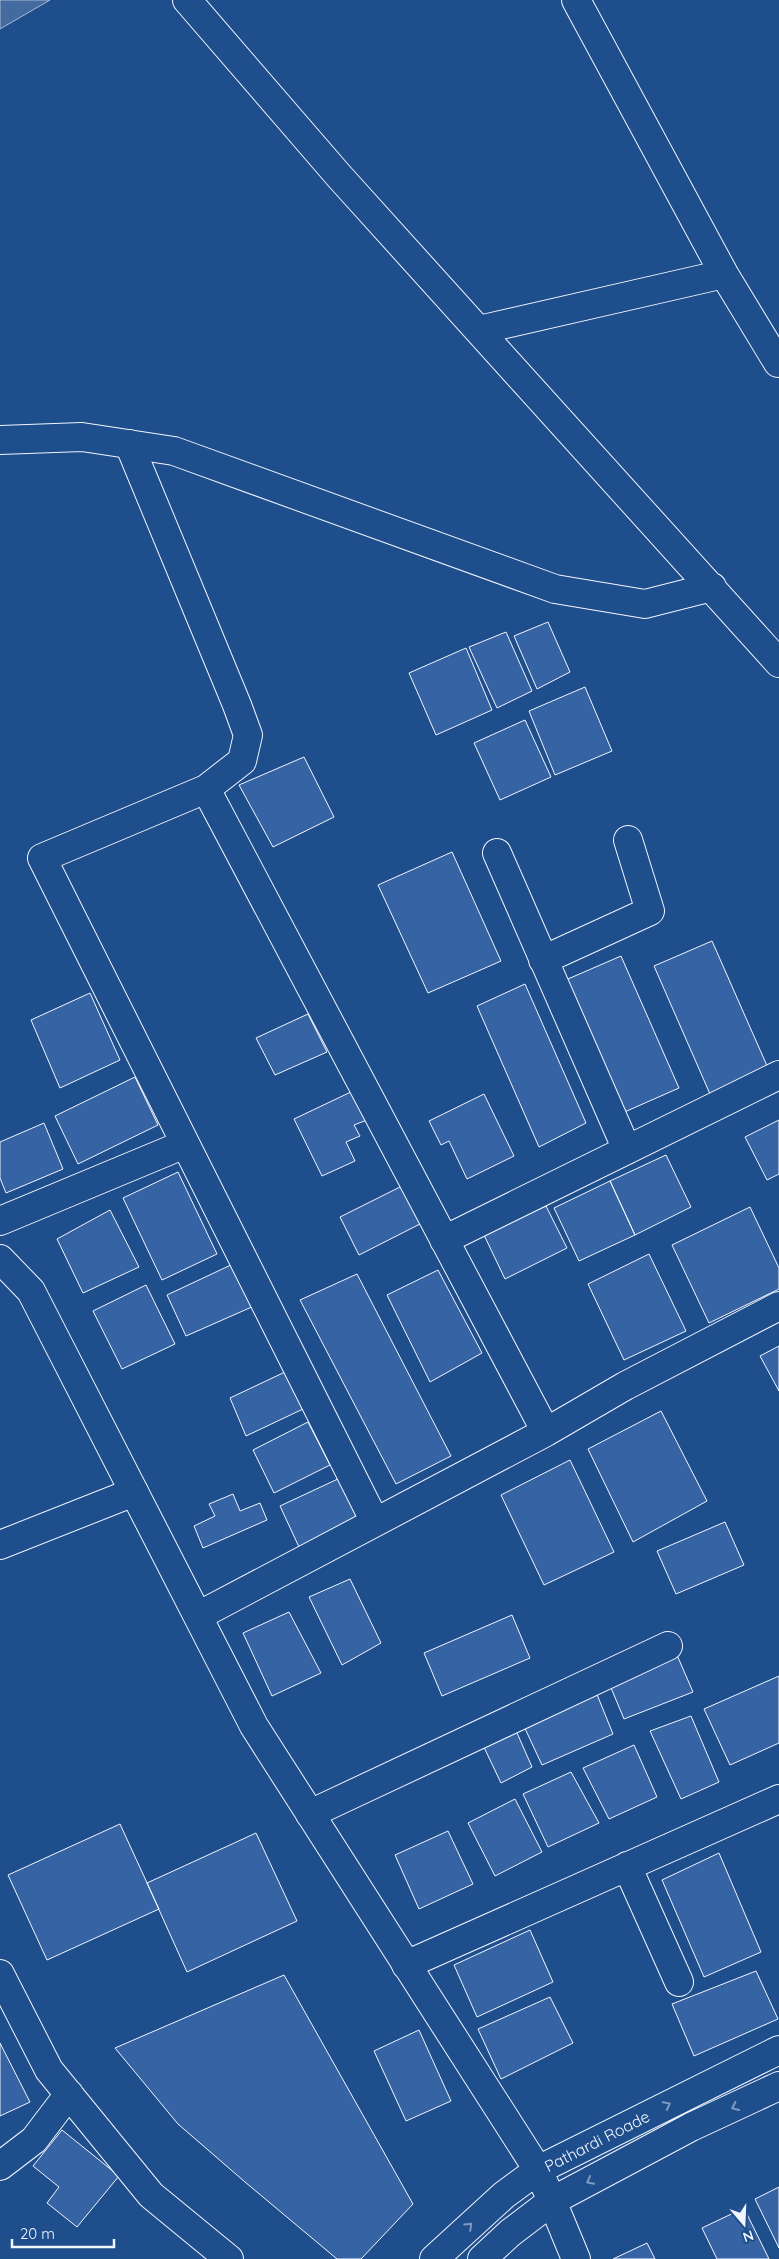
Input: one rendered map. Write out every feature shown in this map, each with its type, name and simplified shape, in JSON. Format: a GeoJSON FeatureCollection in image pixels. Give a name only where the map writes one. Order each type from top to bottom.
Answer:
{"type":"FeatureCollection","features":[{"type":"Feature","properties":{"kind":"street"},"geometry":{"type":"LineString","coordinates":[[187,0],[339,176],[712,587],[775,650]]}},
{"type":"Feature","properties":{"kind":"street"},"geometry":{"type":"LineString","coordinates":[[576,0],[724,274],[778,363]]}},
{"type":"Feature","properties":{"kind":"street"},"geometry":{"type":"LineString","coordinates":[[479,330],[724,274]]}},
{"type":"Feature","properties":{"kind":"street"},"geometry":{"type":"LineString","coordinates":[[0,440],[82,437],[174,451],[554,589],[645,604],[712,587]]}},
{"type":"Feature","properties":{"kind":"street"},"geometry":{"type":"LineString","coordinates":[[129,444],[237,704],[248,735],[242,761],[206,789],[42,858],[375,1522]]}},
{"type":"Feature","properties":{"kind":"street"},"geometry":{"type":"LineString","coordinates":[[206,789],[546,1432]]}},
{"type":"Feature","properties":{"kind":"street"},"geometry":{"type":"LineString","coordinates":[[543,960],[650,911],[628,840]]}},
{"type":"Feature","properties":{"kind":"street"},"geometry":{"type":"LineString","coordinates":[[496,853],[627,1150]]}},
{"type":"Feature","properties":{"kind":"street"},"geometry":{"type":"LineString","coordinates":[[444,1240],[779,1075]]}},
{"type":"Feature","properties":{"kind":"street"},"geometry":{"type":"LineString","coordinates":[[0,1221],[185,1144]]}},
{"type":"Feature","properties":{"kind":"street"},"geometry":{"type":"LineString","coordinates":[[0,1259],[31,1291],[254,1726],[538,2170],[576,2259]]}},
{"type":"Feature","properties":{"kind":"street"},"geometry":{"type":"LineString","coordinates":[[198,1616],[546,1432],[625,1386],[779,1306]]}},
{"type":"Feature","properties":{"kind":"street"},"geometry":{"type":"LineString","coordinates":[[0,1546],[134,1492]]}},
{"type":"Feature","properties":{"kind":"street"},"geometry":{"type":"LineString","coordinates":[[310,1814],[668,1646]]}},
{"type":"Feature","properties":{"kind":"street"},"geometry":{"type":"LineString","coordinates":[[406,1965],[779,1799]]}},
{"type":"Feature","properties":{"kind":"street"},"geometry":{"type":"LineString","coordinates":[[627,1866],[679,1982]]}},
{"type":"Feature","properties":{"kind":"street"},"geometry":{"type":"LineString","coordinates":[[0,1974],[49,2070],[151,2195],[229,2259]]}},
{"type":"Feature","properties":{"kind":"street","name":"Pathardi Roade"},"geometry":{"type":"LineString","coordinates":[[434,2259],[504,2195],[538,2170],[779,2050]]}},
{"type":"Feature","properties":{"kind":"street"},"geometry":{"type":"LineString","coordinates":[[482,2259],[510,2232],[552,2201],[691,2127],[779,2086]]}},
{"type":"Feature","properties":{"kind":"street"},"geometry":{"type":"LineString","coordinates":[[0,2166],[34,2140],[69,2094]]}},
{"type":"Feature","properties":{"kind":"water"},"geometry":{"type":"Polygon","coordinates":[[[0,0],[50,0],[0,29],[0,0]]]}},
{"type":"Feature","properties":{"kind":"building"},"geometry":{"type":"Polygon","coordinates":[[[548,622],[570,672],[537,689],[514,636],[548,622]]]}},
{"type":"Feature","properties":{"kind":"building"},"geometry":{"type":"Polygon","coordinates":[[[506,632],[532,691],[497,708],[469,647],[506,632]]]}},
{"type":"Feature","properties":{"kind":"building"},"geometry":{"type":"Polygon","coordinates":[[[466,648],[492,710],[436,735],[409,673],[466,648]]]}},
{"type":"Feature","properties":{"kind":"building"},"geometry":{"type":"Polygon","coordinates":[[[585,687],[612,751],[555,775],[529,711],[585,687]]]}},
{"type":"Feature","properties":{"kind":"building"},"geometry":{"type":"Polygon","coordinates":[[[525,720],[551,777],[500,800],[474,743],[525,720]]]}},
{"type":"Feature","properties":{"kind":"building"},"geometry":{"type":"Polygon","coordinates":[[[304,757],[334,817],[273,847],[239,785],[304,757]]]}},
{"type":"Feature","properties":{"kind":"building"},"geometry":{"type":"Polygon","coordinates":[[[452,852],[501,961],[428,993],[378,885],[452,852]]]}},
{"type":"Feature","properties":{"kind":"building"},"geometry":{"type":"Polygon","coordinates":[[[712,941],[768,1068],[710,1094],[654,966],[712,941]]]}},
{"type":"Feature","properties":{"kind":"building"},"geometry":{"type":"Polygon","coordinates":[[[621,956],[679,1088],[620,1114],[561,982],[621,956]]]}},
{"type":"Feature","properties":{"kind":"building"},"geometry":{"type":"Polygon","coordinates":[[[525,984],[586,1123],[539,1147],[477,1006],[525,984]]]}},
{"type":"Feature","properties":{"kind":"building"},"geometry":{"type":"Polygon","coordinates":[[[90,993],[120,1060],[60,1088],[31,1020],[90,993]]]}},
{"type":"Feature","properties":{"kind":"building"},"geometry":{"type":"Polygon","coordinates":[[[308,1014],[327,1052],[275,1075],[256,1038],[308,1014]]]}},
{"type":"Feature","properties":{"kind":"building"},"geometry":{"type":"Polygon","coordinates":[[[135,1077],[158,1125],[78,1164],[55,1116],[135,1077]]]}},
{"type":"Feature","properties":{"kind":"building"},"geometry":{"type":"Polygon","coordinates":[[[353,1091],[367,1120],[354,1125],[360,1136],[346,1142],[355,1161],[322,1176],[294,1119],[353,1091]]]}},
{"type":"Feature","properties":{"kind":"building"},"geometry":{"type":"Polygon","coordinates":[[[484,1094],[514,1156],[467,1179],[449,1141],[441,1145],[429,1121],[484,1094]]]}},
{"type":"Feature","properties":{"kind":"building"},"geometry":{"type":"Polygon","coordinates":[[[779,1120],[779,1174],[767,1180],[745,1137],[779,1120]]]}},
{"type":"Feature","properties":{"kind":"building"},"geometry":{"type":"Polygon","coordinates":[[[44,1123],[63,1169],[6,1193],[0,1178],[0,1142],[44,1123]]]}},
{"type":"Feature","properties":{"kind":"building"},"geometry":{"type":"Polygon","coordinates":[[[666,1155],[691,1207],[635,1235],[610,1181],[666,1155]]]}},
{"type":"Feature","properties":{"kind":"building"},"geometry":{"type":"Polygon","coordinates":[[[178,1172],[217,1254],[162,1280],[123,1198],[178,1172]]]}},
{"type":"Feature","properties":{"kind":"building"},"geometry":{"type":"Polygon","coordinates":[[[610,1181],[635,1235],[579,1261],[554,1208],[610,1181]]]}},
{"type":"Feature","properties":{"kind":"building"},"geometry":{"type":"Polygon","coordinates":[[[402,1186],[422,1223],[359,1255],[340,1217],[402,1186]]]}},
{"type":"Feature","properties":{"kind":"building"},"geometry":{"type":"Polygon","coordinates":[[[546,1206],[567,1248],[505,1279],[484,1235],[546,1206]]]}},
{"type":"Feature","properties":{"kind":"building"},"geometry":{"type":"Polygon","coordinates":[[[750,1207],[779,1268],[779,1289],[709,1323],[672,1245],[750,1207]]]}},
{"type":"Feature","properties":{"kind":"building"},"geometry":{"type":"Polygon","coordinates":[[[110,1210],[139,1267],[83,1293],[57,1239],[110,1210]]]}},
{"type":"Feature","properties":{"kind":"building"},"geometry":{"type":"Polygon","coordinates":[[[649,1254],[686,1331],[624,1360],[588,1284],[649,1254]]]}},
{"type":"Feature","properties":{"kind":"building"},"geometry":{"type":"Polygon","coordinates":[[[233,1264],[254,1306],[186,1336],[167,1295],[233,1264]]]}},
{"type":"Feature","properties":{"kind":"building"},"geometry":{"type":"Polygon","coordinates":[[[438,1270],[482,1353],[430,1382],[387,1295],[438,1270]]]}},
{"type":"Feature","properties":{"kind":"building"},"geometry":{"type":"Polygon","coordinates":[[[357,1274],[451,1456],[396,1484],[300,1300],[357,1274]]]}},
{"type":"Feature","properties":{"kind":"building"},"geometry":{"type":"Polygon","coordinates":[[[146,1285],[175,1344],[122,1369],[93,1311],[146,1285]]]}},
{"type":"Feature","properties":{"kind":"building"},"geometry":{"type":"Polygon","coordinates":[[[779,1346],[779,1391],[760,1356],[779,1346]]]}},
{"type":"Feature","properties":{"kind":"building"},"geometry":{"type":"Polygon","coordinates":[[[285,1372],[303,1409],[246,1436],[230,1398],[285,1372]]]}},
{"type":"Feature","properties":{"kind":"building"},"geometry":{"type":"Polygon","coordinates":[[[661,1411],[707,1501],[633,1542],[588,1449],[661,1411]]]}},
{"type":"Feature","properties":{"kind":"building"},"geometry":{"type":"Polygon","coordinates":[[[308,1422],[330,1465],[274,1493],[253,1450],[308,1422]]]}},
{"type":"Feature","properties":{"kind":"building"},"geometry":{"type":"Polygon","coordinates":[[[570,1460],[614,1552],[544,1585],[501,1495],[570,1460]]]}},
{"type":"Feature","properties":{"kind":"building"},"geometry":{"type":"Polygon","coordinates":[[[340,1478],[359,1517],[299,1547],[280,1506],[340,1478]]]}},
{"type":"Feature","properties":{"kind":"building"},"geometry":{"type":"Polygon","coordinates":[[[233,1494],[240,1511],[260,1503],[267,1520],[203,1548],[194,1526],[215,1516],[209,1504],[233,1494]]]}},
{"type":"Feature","properties":{"kind":"building"},"geometry":{"type":"Polygon","coordinates":[[[725,1522],[744,1565],[676,1594],[657,1551],[725,1522]]]}},
{"type":"Feature","properties":{"kind":"building"},"geometry":{"type":"Polygon","coordinates":[[[350,1579],[381,1643],[342,1665],[309,1597],[350,1579]]]}},
{"type":"Feature","properties":{"kind":"building"},"geometry":{"type":"Polygon","coordinates":[[[289,1612],[321,1673],[272,1696],[243,1633],[289,1612]]]}},
{"type":"Feature","properties":{"kind":"building"},"geometry":{"type":"Polygon","coordinates":[[[512,1615],[530,1658],[442,1696],[424,1653],[512,1615]]]}},
{"type":"Feature","properties":{"kind":"building"},"geometry":{"type":"Polygon","coordinates":[[[677,1655],[693,1692],[624,1719],[609,1683],[677,1655]]]}},
{"type":"Feature","properties":{"kind":"building"},"geometry":{"type":"Polygon","coordinates":[[[779,1676],[779,1743],[730,1765],[704,1709],[779,1676]]]}},
{"type":"Feature","properties":{"kind":"building"},"geometry":{"type":"Polygon","coordinates":[[[594,1687],[613,1734],[542,1765],[522,1722],[594,1687]]]}},
{"type":"Feature","properties":{"kind":"building"},"geometry":{"type":"Polygon","coordinates":[[[691,1716],[719,1782],[681,1799],[650,1731],[691,1716]]]}},
{"type":"Feature","properties":{"kind":"building"},"geometry":{"type":"Polygon","coordinates":[[[514,1726],[532,1767],[501,1783],[482,1743],[514,1726]]]}},
{"type":"Feature","properties":{"kind":"building"},"geometry":{"type":"Polygon","coordinates":[[[634,1745],[657,1797],[609,1819],[583,1768],[634,1745]]]}},
{"type":"Feature","properties":{"kind":"building"},"geometry":{"type":"Polygon","coordinates":[[[571,1772],[599,1823],[548,1847],[523,1794],[571,1772]]]}},
{"type":"Feature","properties":{"kind":"building"},"geometry":{"type":"Polygon","coordinates":[[[515,1799],[542,1852],[495,1876],[468,1823],[515,1799]]]}},
{"type":"Feature","properties":{"kind":"building"},"geometry":{"type":"Polygon","coordinates":[[[120,1824],[159,1909],[47,1960],[8,1875],[120,1824]]]}},
{"type":"Feature","properties":{"kind":"building"},"geometry":{"type":"Polygon","coordinates":[[[448,1831],[473,1884],[419,1909],[395,1855],[448,1831]]]}},
{"type":"Feature","properties":{"kind":"building"},"geometry":{"type":"Polygon","coordinates":[[[256,1833],[297,1921],[187,1972],[147,1883],[256,1833]]]}},
{"type":"Feature","properties":{"kind":"building"},"geometry":{"type":"Polygon","coordinates":[[[719,1853],[761,1952],[704,1977],[662,1880],[719,1853]]]}},
{"type":"Feature","properties":{"kind":"building"},"geometry":{"type":"Polygon","coordinates":[[[530,1930],[553,1982],[477,2017],[454,1965],[530,1930]]]}},
{"type":"Feature","properties":{"kind":"building"},"geometry":{"type":"Polygon","coordinates":[[[756,1971],[778,2019],[694,2056],[672,2004],[756,1971]]]}},
{"type":"Feature","properties":{"kind":"building"},"geometry":{"type":"Polygon","coordinates":[[[284,1975],[413,2204],[361,2259],[337,2259],[245,2182],[178,2124],[115,2048],[284,1975]]]}},
{"type":"Feature","properties":{"kind":"building"},"geometry":{"type":"Polygon","coordinates":[[[550,1997],[573,2043],[501,2079],[478,2029],[550,1997]]]}},
{"type":"Feature","properties":{"kind":"building"},"geometry":{"type":"Polygon","coordinates":[[[419,2030],[451,2101],[406,2121],[374,2051],[419,2030]]]}},
{"type":"Feature","properties":{"kind":"building"},"geometry":{"type":"Polygon","coordinates":[[[0,2043],[30,2102],[0,2116],[0,2043]]]}},
{"type":"Feature","properties":{"kind":"building"},"geometry":{"type":"Polygon","coordinates":[[[62,2130],[119,2176],[77,2227],[47,2203],[59,2187],[33,2166],[62,2130]]]}},
{"type":"Feature","properties":{"kind":"building"},"geometry":{"type":"Polygon","coordinates":[[[779,2187],[779,2248],[755,2199],[779,2187]]]}},
{"type":"Feature","properties":{"kind":"building"},"geometry":{"type":"Polygon","coordinates":[[[744,2208],[769,2259],[717,2259],[702,2228],[744,2208]]]}},
{"type":"Feature","properties":{"kind":"building"},"geometry":{"type":"Polygon","coordinates":[[[647,2243],[655,2259],[613,2259],[647,2243]]]}}]}
